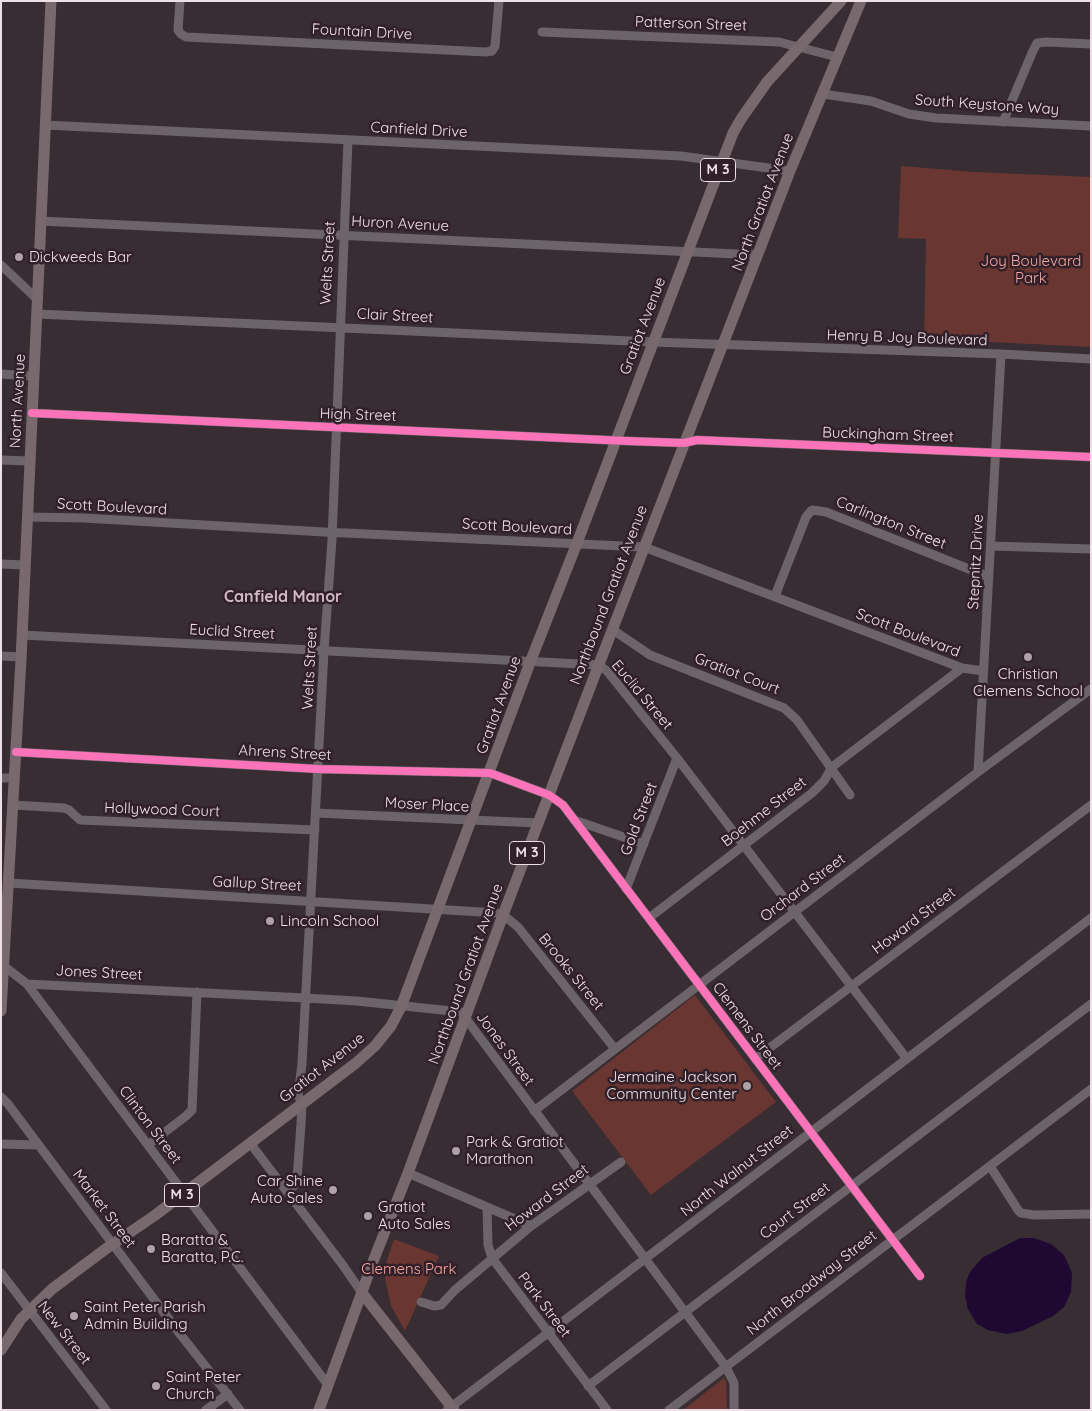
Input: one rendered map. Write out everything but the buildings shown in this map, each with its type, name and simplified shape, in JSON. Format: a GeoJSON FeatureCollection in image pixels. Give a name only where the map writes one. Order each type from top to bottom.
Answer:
{"type":"FeatureCollection","features":[{"type":"Feature","properties":{"kind":"main road","name":"North Avenue"},"geometry":{"type":"LineString","coordinates":[[1,1011],[7,877],[21,657],[51,1]]}},
{"type":"Feature","properties":{"kind":"main road","name":"Gratiot Avenue"},"geometry":{"type":"LineString","coordinates":[[1,1350],[29,1310],[52,1289],[302,1104],[371,1050],[387,1032],[401,1007],[470,821],[490,774],[530,660],[577,543],[733,133],[767,82],[841,1]]}},
{"type":"Feature","properties":{"kind":"main road","name":"North Gratiot Avenue"},"geometry":{"type":"LineString","coordinates":[[696,414],[790,171],[861,1]]}},
{"type":"Feature","properties":{"kind":"main road","name":"Northbound Gratiot Avenue"},"geometry":{"type":"LineString","coordinates":[[319,1410],[538,823],[696,414]]}},
{"type":"Feature","properties":{"kind":"main road"},"geometry":{"type":"LineString","coordinates":[[362,1293],[451,1409]]}},
{"type":"Feature","properties":{"kind":"street","name":"Fountain Drive"},"geometry":{"type":"LineString","coordinates":[[180,1],[178,26],[181,34],[190,37],[486,52],[492,51],[496,42],[499,1]]}},
{"type":"Feature","properties":{"kind":"street","name":"Patterson Street"},"geometry":{"type":"LineString","coordinates":[[542,32],[779,42],[837,57]]}},
{"type":"Feature","properties":{"kind":"street"},"geometry":{"type":"LineString","coordinates":[[1003,122],[1037,43],[1091,44]]}},
{"type":"Feature","properties":{"kind":"street","name":"South Keystone Way"},"geometry":{"type":"LineString","coordinates":[[823,94],[871,100],[909,114],[921,116],[1091,126]]}},
{"type":"Feature","properties":{"kind":"street","name":"Canfield Drive"},"geometry":{"type":"LineString","coordinates":[[45,125],[681,156],[790,171]]}},
{"type":"Feature","properties":{"kind":"street","name":"Welts Street"},"geometry":{"type":"LineString","coordinates":[[287,1192],[295,1185],[297,1179],[302,1104],[298,1095],[302,1064],[332,532],[348,140]]}},
{"type":"Feature","properties":{"kind":"street","name":"Huron Avenue"},"geometry":{"type":"LineString","coordinates":[[40,221],[758,255]]}},
{"type":"Feature","properties":{"kind":"street"},"geometry":{"type":"LineString","coordinates":[[1,265],[38,299]]}},
{"type":"Feature","properties":{"kind":"street","name":"Clair Street"},"geometry":{"type":"LineString","coordinates":[[37,314],[723,345]]}},
{"type":"Feature","properties":{"kind":"street","name":"Henry B Joy Boulevard"},"geometry":{"type":"LineString","coordinates":[[723,345],[1001,354],[1091,359]]}},
{"type":"Feature","properties":{"kind":"street","name":"Stepnitz Drive"},"geometry":{"type":"LineString","coordinates":[[978,772],[1001,354]]}},
{"type":"Feature","properties":{"kind":"street"},"geometry":{"type":"LineString","coordinates":[[1,374],[34,376]]}},
{"type":"Feature","properties":{"kind":"street","name":"High Street"},"geometry":{"type":"LineString","coordinates":[[32,413],[684,444]]}},
{"type":"Feature","properties":{"kind":"street","name":"Buckingham Street"},"geometry":{"type":"LineString","coordinates":[[684,444],[696,440],[1091,457]]}},
{"type":"Feature","properties":{"kind":"street"},"geometry":{"type":"LineString","coordinates":[[1,460],[30,461]]}},
{"type":"Feature","properties":{"kind":"street","name":"Carlington Street"},"geometry":{"type":"LineString","coordinates":[[775,596],[806,517],[812,510],[826,512],[989,578]]}},
{"type":"Feature","properties":{"kind":"street","name":"Scott Boulevard"},"geometry":{"type":"LineString","coordinates":[[27,517],[84,518],[644,547],[962,668],[983,671]]}},
{"type":"Feature","properties":{"kind":"street"},"geometry":{"type":"LineString","coordinates":[[991,546],[1091,549]]}},
{"type":"Feature","properties":{"kind":"street"},"geometry":{"type":"LineString","coordinates":[[1,564],[24,565]]}},
{"type":"Feature","properties":{"kind":"street","name":"Gratiot Court"},"geometry":{"type":"LineString","coordinates":[[613,630],[650,655],[784,708],[797,720],[850,795]]}},
{"type":"Feature","properties":{"kind":"street","name":"Euclid Street"},"geometry":{"type":"LineString","coordinates":[[22,635],[598,665],[607,671],[677,758],[907,1059]]}},
{"type":"Feature","properties":{"kind":"street"},"geometry":{"type":"LineString","coordinates":[[1,656],[21,657]]}},
{"type":"Feature","properties":{"kind":"street","name":"Boehme Street"},"geometry":{"type":"LineString","coordinates":[[649,918],[812,793],[824,780],[832,767],[962,668]]}},
{"type":"Feature","properties":{"kind":"street","name":"Orchard Street"},"geometry":{"type":"LineString","coordinates":[[534,1111],[978,772],[1091,689]]}},
{"type":"Feature","properties":{"kind":"street","name":"Ahrens Street"},"geometry":{"type":"LineString","coordinates":[[16,752],[318,769],[490,774],[549,795]]}},
{"type":"Feature","properties":{"kind":"street","name":"Gold Street"},"geometry":{"type":"LineString","coordinates":[[626,889],[677,758]]}},
{"type":"Feature","properties":{"kind":"street"},"geometry":{"type":"LineString","coordinates":[[1,778],[14,778]]}},
{"type":"Feature","properties":{"kind":"street","name":"Clemens Street"},"geometry":{"type":"LineString","coordinates":[[549,795],[563,805],[920,1276]]}},
{"type":"Feature","properties":{"kind":"street","name":"Hollywood Court"},"geometry":{"type":"LineString","coordinates":[[13,805],[64,808],[80,820],[315,830]]}},
{"type":"Feature","properties":{"kind":"street","name":"Howard Street"},"geometry":{"type":"LineString","coordinates":[[755,1059],[1091,805]]}},
{"type":"Feature","properties":{"kind":"street","name":"Moser Place"},"geometry":{"type":"LineString","coordinates":[[316,813],[538,823]]}},
{"type":"Feature","properties":{"kind":"street"},"geometry":{"type":"LineString","coordinates":[[574,820],[644,844]]}},
{"type":"Feature","properties":{"kind":"street","name":"Gallup Street"},"geometry":{"type":"LineString","coordinates":[[7,877],[491,913],[503,916]]}},
{"type":"Feature","properties":{"kind":"street","name":"Brooks Street"},"geometry":{"type":"LineString","coordinates":[[503,916],[518,927],[615,1048]]}},
{"type":"Feature","properties":{"kind":"street","name":"North Walnut Street"},"geometry":{"type":"LineString","coordinates":[[451,1409],[547,1333],[1091,918]]}},
{"type":"Feature","properties":{"kind":"street"},"geometry":{"type":"LineString","coordinates":[[3,964],[24,981]]}},
{"type":"Feature","properties":{"kind":"street"},"geometry":{"type":"LineString","coordinates":[[3,984],[24,981]]}},
{"type":"Feature","properties":{"kind":"street","name":"Jones Street"},"geometry":{"type":"LineString","coordinates":[[24,981],[305,998],[461,1012],[726,1367],[734,1382],[734,1408]]}},
{"type":"Feature","properties":{"kind":"street","name":"Clinton Street"},"geometry":{"type":"LineString","coordinates":[[24,981],[328,1385]]}},
{"type":"Feature","properties":{"kind":"street"},"geometry":{"type":"LineString","coordinates":[[148,1145],[192,1110],[197,992]]}},
{"type":"Feature","properties":{"kind":"street","name":"Court Street"},"geometry":{"type":"LineString","coordinates":[[588,1386],[1091,1004]]}},
{"type":"Feature","properties":{"kind":"street","name":"North Broadway Street"},"geometry":{"type":"LineString","coordinates":[[669,1410],[1091,1089]]}},
{"type":"Feature","properties":{"kind":"street","name":"Market Street"},"geometry":{"type":"LineString","coordinates":[[1,1097],[240,1410]]}},
{"type":"Feature","properties":{"kind":"street"},"geometry":{"type":"LineString","coordinates":[[250,1143],[362,1293]]}},
{"type":"Feature","properties":{"kind":"street"},"geometry":{"type":"LineString","coordinates":[[1,1144],[39,1145]]}},
{"type":"Feature","properties":{"kind":"street","name":"Howard Street"},"geometry":{"type":"LineString","coordinates":[[421,1302],[434,1306],[442,1305],[455,1290],[531,1226],[621,1162]]}},
{"type":"Feature","properties":{"kind":"street"},"geometry":{"type":"LineString","coordinates":[[990,1166],[1018,1210],[1024,1214],[1091,1214]]}},
{"type":"Feature","properties":{"kind":"street"},"geometry":{"type":"LineString","coordinates":[[408,1174],[531,1226]]}},
{"type":"Feature","properties":{"kind":"street","name":"Park Street"},"geometry":{"type":"LineString","coordinates":[[487,1207],[488,1245],[492,1258],[607,1410]]}},
{"type":"Feature","properties":{"kind":"street","name":"New Street"},"geometry":{"type":"LineString","coordinates":[[1,1273],[106,1410]]}},
{"type":"Feature","properties":{"kind":"street"},"geometry":{"type":"LineString","coordinates":[[206,1410],[228,1394]]}},
{"type":"Feature","properties":{"kind":"green space","name":"Joy Boulevard Park"},"geometry":{"type":"Polygon","coordinates":[[[901,166],[975,172],[1091,177],[1091,347],[969,341],[924,343],[926,239],[898,238],[901,166]]]}},
{"type":"Feature","properties":{"kind":"green space"},"geometry":{"type":"Polygon","coordinates":[[[695,995],[776,1102],[651,1195],[572,1091],[695,995]]]}},
{"type":"Feature","properties":{"kind":"green space","name":"Clemens Park"},"geometry":{"type":"Polygon","coordinates":[[[394,1239],[439,1256],[405,1331],[391,1306],[385,1278],[387,1260],[394,1239]]]}},
{"type":"Feature","properties":{"kind":"green space"},"geometry":{"type":"Polygon","coordinates":[[[724,1378],[726,1381],[727,1410],[683,1410],[724,1378]]]}},
{"type":"Feature","properties":{"kind":"shaded area"},"geometry":{"type":"Polygon","coordinates":[[[1020,1238],[1034,1238],[1051,1244],[1064,1255],[1072,1273],[1071,1292],[1064,1307],[1053,1316],[1022,1331],[1007,1334],[988,1330],[977,1324],[968,1309],[965,1296],[966,1282],[970,1272],[982,1258],[1020,1238]]]}},
{"type":"Feature","properties":{"kind":"cycle path"},"geometry":{"type":"LineString","coordinates":[[32,413],[627,441],[684,443],[697,440],[1091,457]]}},
{"type":"Feature","properties":{"kind":"cycle path"},"geometry":{"type":"LineString","coordinates":[[16,752],[318,769],[490,773],[549,795],[563,805],[920,1276]]}},
{"type":"Feature","properties":{"kind":"place","name":"Dickweeds Bar"},"geometry":{"type":"Point","coordinates":[19,257]}},
{"type":"Feature","properties":{"kind":"place","name":"Christian Clemens School"},"geometry":{"type":"Point","coordinates":[1028,657]}},
{"type":"Feature","properties":{"kind":"place","name":"Lincoln School"},"geometry":{"type":"Point","coordinates":[270,921]}},
{"type":"Feature","properties":{"kind":"place","name":"Jermaine Jackson Community Center"},"geometry":{"type":"Point","coordinates":[747,1086]}},
{"type":"Feature","properties":{"kind":"place","name":"Park & Gratiot Marathon"},"geometry":{"type":"Point","coordinates":[456,1151]}},
{"type":"Feature","properties":{"kind":"place","name":"Car Shine Auto Sales"},"geometry":{"type":"Point","coordinates":[333,1190]}},
{"type":"Feature","properties":{"kind":"place","name":"Gratiot Auto Sales"},"geometry":{"type":"Point","coordinates":[368,1216]}},
{"type":"Feature","properties":{"kind":"place","name":"Baratta & Baratta, P.C."},"geometry":{"type":"Point","coordinates":[151,1249]}},
{"type":"Feature","properties":{"kind":"place","name":"Saint Peter Parish Admin Building"},"geometry":{"type":"Point","coordinates":[74,1316]}},
{"type":"Feature","properties":{"kind":"place","name":"Saint Peter Church"},"geometry":{"type":"Point","coordinates":[156,1386]}},
{"type":"Feature","properties":{"kind":"district","name":"Canfield Manor"},"geometry":{"type":"Point","coordinates":[283,597]}}]}
